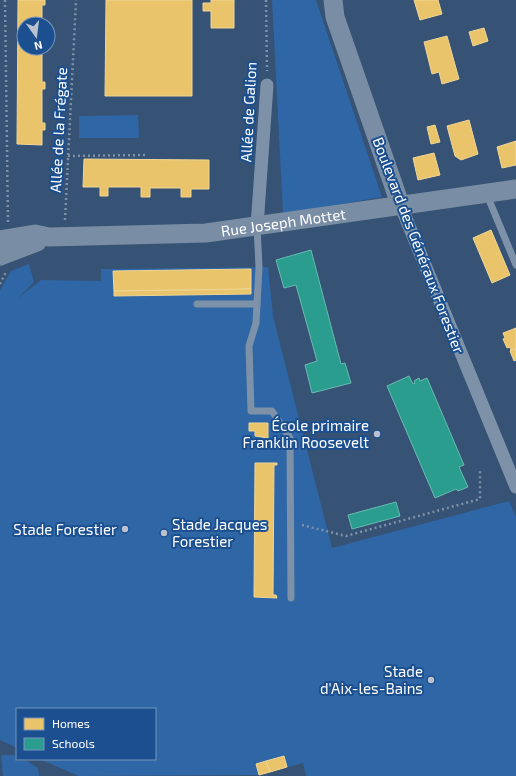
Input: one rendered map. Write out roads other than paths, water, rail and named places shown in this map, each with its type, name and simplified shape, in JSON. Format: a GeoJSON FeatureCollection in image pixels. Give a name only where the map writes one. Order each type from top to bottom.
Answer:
{"type":"FeatureCollection","features":[{"type":"Feature","properties":{"kind":"street","name":"Boulevard des Généraux Forestier"},"geometry":{"type":"LineString","coordinates":[[332,0],[335,17],[400,204],[516,487]]}},
{"type":"Feature","properties":{"kind":"street","name":"Allée de Galion"},"geometry":{"type":"LineString","coordinates":[[257,226],[267,85]]}},
{"type":"Feature","properties":{"kind":"street","name":"Rue Joseph Mottet"},"geometry":{"type":"LineString","coordinates":[[5,239],[35,234],[57,237],[206,233],[516,188]]}},
{"type":"Feature","properties":{"kind":"street","name":"Rue Joseph Mottet"},"geometry":{"type":"LineString","coordinates":[[0,256],[57,237]]}},
{"type":"Feature","properties":{"kind":"lane"},"geometry":{"type":"LineString","coordinates":[[487,192],[516,265]]}},
{"type":"Feature","properties":{"kind":"lane"},"geometry":{"type":"LineString","coordinates":[[257,226],[259,267],[256,323],[249,346],[251,411],[272,411],[290,438],[291,598]]}},
{"type":"Feature","properties":{"kind":"lane"},"geometry":{"type":"LineString","coordinates":[[197,304],[257,304]]}},
{"type":"Feature","properties":{"kind":"place","name":"École primaire Franklin Roosevelt"},"geometry":{"type":"Point","coordinates":[377,434]}},
{"type":"Feature","properties":{"kind":"place","name":"Stade Forestier"},"geometry":{"type":"Point","coordinates":[125,529]}},
{"type":"Feature","properties":{"kind":"place","name":"Stade Jacques Forestier"},"geometry":{"type":"Point","coordinates":[164,533]}},
{"type":"Feature","properties":{"kind":"place","name":"Stade d'Aix-les-Bains"},"geometry":{"type":"Point","coordinates":[431,680]}}]}
